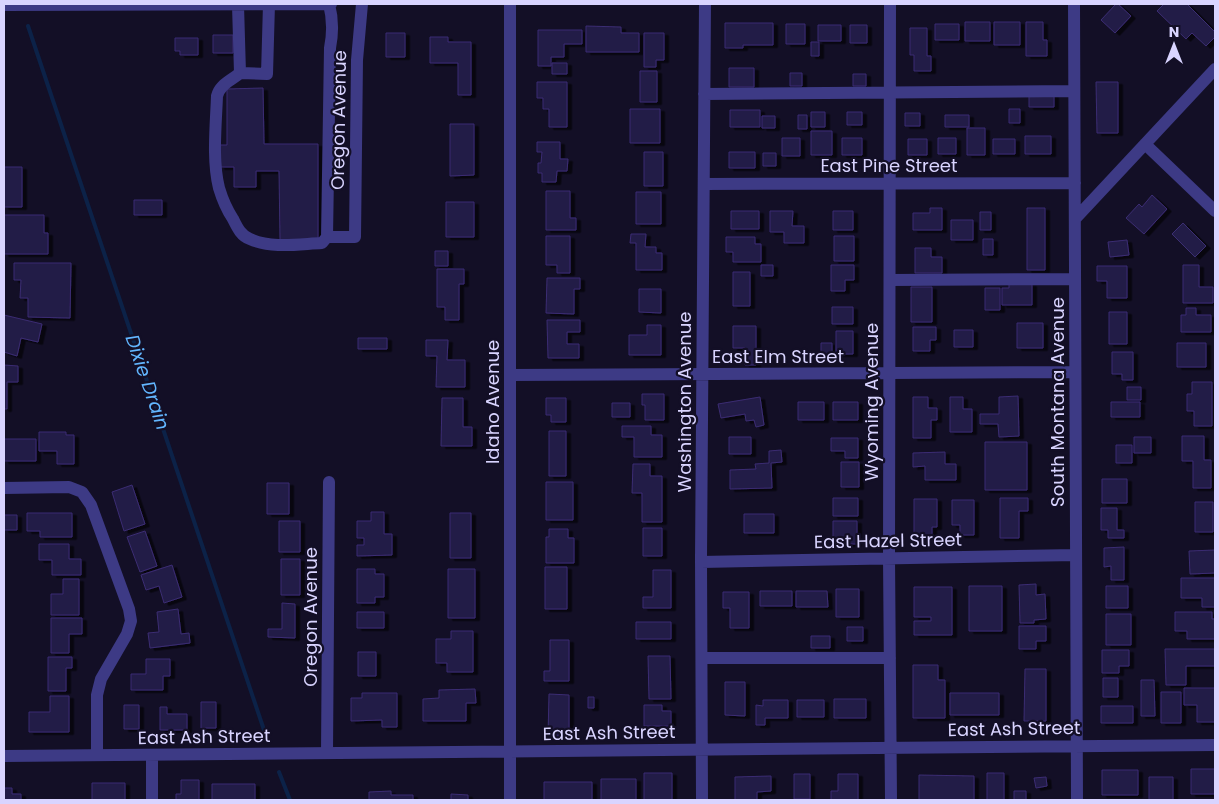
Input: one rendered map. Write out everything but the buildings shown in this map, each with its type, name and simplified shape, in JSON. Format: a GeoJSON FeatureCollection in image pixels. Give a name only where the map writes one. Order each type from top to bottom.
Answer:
{"type":"FeatureCollection","features":[{"type":"Feature","properties":{"kind":"street"},"geometry":{"type":"LineString","coordinates":[[4,5],[31,4],[238,5],[269,4],[330,4],[333,32],[330,48],[327,238],[322,243],[268,244],[248,239],[240,232],[219,188],[216,164],[218,90],[224,83],[240,74],[267,74],[269,4]]}},
{"type":"Feature","properties":{"kind":"street","name":"Oregon Avenue"},"geometry":{"type":"LineString","coordinates":[[327,238],[355,237],[357,60],[362,4]]}},
{"type":"Feature","properties":{"kind":"street","name":"Idaho Avenue"},"geometry":{"type":"LineString","coordinates":[[510,4],[510,800]]}},
{"type":"Feature","properties":{"kind":"street","name":"Washington Avenue"},"geometry":{"type":"LineString","coordinates":[[702,800],[701,562],[704,4]]}},
{"type":"Feature","properties":{"kind":"street","name":"Wyoming Avenue"},"geometry":{"type":"LineString","coordinates":[[890,4],[889,558],[891,800]]}},
{"type":"Feature","properties":{"kind":"street","name":"South Montana Avenue"},"geometry":{"type":"LineString","coordinates":[[1074,4],[1077,800]]}},
{"type":"Feature","properties":{"kind":"street"},"geometry":{"type":"LineString","coordinates":[[238,5],[240,74]]}},
{"type":"Feature","properties":{"kind":"street"},"geometry":{"type":"LineString","coordinates":[[1075,219],[1215,69]]}},
{"type":"Feature","properties":{"kind":"street"},"geometry":{"type":"LineString","coordinates":[[704,94],[1074,91]]}},
{"type":"Feature","properties":{"kind":"street"},"geometry":{"type":"LineString","coordinates":[[1145,144],[1215,211]]}},
{"type":"Feature","properties":{"kind":"street","name":"East Pine Street"},"geometry":{"type":"LineString","coordinates":[[704,184],[1074,183]]}},
{"type":"Feature","properties":{"kind":"street"},"geometry":{"type":"LineString","coordinates":[[890,280],[1075,279]]}},
{"type":"Feature","properties":{"kind":"street","name":"East Elm Street"},"geometry":{"type":"LineString","coordinates":[[510,375],[1075,372]]}},
{"type":"Feature","properties":{"kind":"street","name":"Oregon Avenue"},"geometry":{"type":"LineString","coordinates":[[328,482],[328,753]]}},
{"type":"Feature","properties":{"kind":"street"},"geometry":{"type":"LineString","coordinates":[[4,488],[69,487],[82,492],[91,505],[129,608],[131,621],[127,634],[101,679],[97,695],[97,755]]}},
{"type":"Feature","properties":{"kind":"street","name":"East Hazel Street"},"geometry":{"type":"LineString","coordinates":[[701,562],[1076,555]]}},
{"type":"Feature","properties":{"kind":"street"},"geometry":{"type":"LineString","coordinates":[[702,658],[890,658]]}},
{"type":"Feature","properties":{"kind":"street","name":"East Ash Street"},"geometry":{"type":"LineString","coordinates":[[4,756],[1215,745]]}},
{"type":"Feature","properties":{"kind":"street"},"geometry":{"type":"LineString","coordinates":[[152,755],[152,800]]}},
{"type":"Feature","properties":{"kind":"waterway","name":"Dixie Drain"},"geometry":{"type":"LineString","coordinates":[[28,26],[267,739]]}},
{"type":"Feature","properties":{"kind":"waterway","name":"Dixie Drain"},"geometry":{"type":"LineString","coordinates":[[279,772],[290,800]]}}]}
